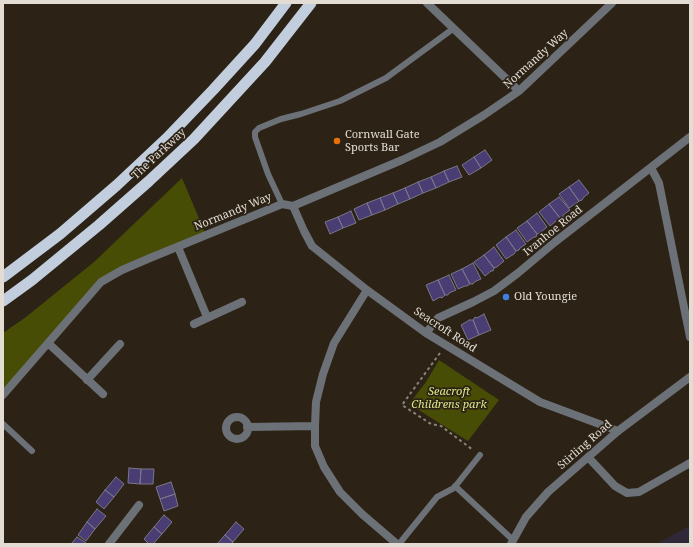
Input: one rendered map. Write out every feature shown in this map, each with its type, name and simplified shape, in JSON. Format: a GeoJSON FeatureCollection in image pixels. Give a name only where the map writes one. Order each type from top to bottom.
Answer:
{"type":"FeatureCollection","features":[{"type":"Feature","properties":{"kind":"highway","name":"The Parkway"},"geometry":{"type":"LineString","coordinates":[[3,277],[60,234],[117,185],[167,138],[255,44],[286,3]]}},
{"type":"Feature","properties":{"kind":"highway","name":"The Parkway"},"geometry":{"type":"LineString","coordinates":[[3,301],[32,280],[99,226],[194,139],[265,62],[311,3]]}},
{"type":"Feature","properties":{"kind":"street"},"geometry":{"type":"LineString","coordinates":[[427,3],[436,6],[454,28],[519,91]]}},
{"type":"Feature","properties":{"kind":"street","name":"Normandy Way"},"geometry":{"type":"LineString","coordinates":[[3,395],[101,282],[122,270],[282,204],[293,206],[402,160],[440,142],[519,91],[612,3]]}},
{"type":"Feature","properties":{"kind":"street","name":"Ivanhoe Road"},"geometry":{"type":"LineString","coordinates":[[426,333],[438,318],[473,302],[506,282],[690,137]]}},
{"type":"Feature","properties":{"kind":"street"},"geometry":{"type":"LineString","coordinates":[[651,168],[659,183],[690,337]]}},
{"type":"Feature","properties":{"kind":"street","name":"Seacroft Road"},"geometry":{"type":"LineString","coordinates":[[293,206],[312,246],[366,290],[426,333],[540,402],[618,430]]}},
{"type":"Feature","properties":{"kind":"street"},"geometry":{"type":"LineString","coordinates":[[178,247],[207,318]]}},
{"type":"Feature","properties":{"kind":"street"},"geometry":{"type":"LineString","coordinates":[[366,290],[334,343],[323,374],[316,402],[314,426],[315,446],[324,468],[340,492],[362,514],[398,544]]}},
{"type":"Feature","properties":{"kind":"street"},"geometry":{"type":"LineString","coordinates":[[194,324],[242,302]]}},
{"type":"Feature","properties":{"kind":"street"},"geometry":{"type":"LineString","coordinates":[[48,343],[103,394]]}},
{"type":"Feature","properties":{"kind":"street"},"geometry":{"type":"LineString","coordinates":[[87,380],[120,344]]}},
{"type":"Feature","properties":{"kind":"street","name":"Stirling Road"},"geometry":{"type":"LineString","coordinates":[[512,542],[526,517],[548,492],[618,430],[690,377]]}},
{"type":"Feature","properties":{"kind":"street"},"geometry":{"type":"LineString","coordinates":[[248,427],[314,426]]}},
{"type":"Feature","properties":{"kind":"street"},"geometry":{"type":"LineString","coordinates":[[588,457],[615,486],[627,493],[639,492],[690,463]]}},
{"type":"Feature","properties":{"kind":"street"},"geometry":{"type":"LineString","coordinates":[[109,544],[139,505]]}},
{"type":"Feature","properties":{"kind":"lane"},"geometry":{"type":"LineString","coordinates":[[282,204],[268,174],[255,137],[255,132],[259,128],[281,119],[340,101],[386,78],[454,28]]}},
{"type":"Feature","properties":{"kind":"lane"},"geometry":{"type":"LineString","coordinates":[[3,424],[32,451]]}},
{"type":"Feature","properties":{"kind":"lane"},"geometry":{"type":"LineString","coordinates":[[398,544],[437,497],[454,488],[480,455]]}},
{"type":"Feature","properties":{"kind":"lane"},"geometry":{"type":"LineString","coordinates":[[455,486],[512,542]]}},
{"type":"Feature","properties":{"kind":"path"},"geometry":{"type":"LineString","coordinates":[[446,345],[402,404],[431,424],[441,426],[480,455]]}},
{"type":"Feature","properties":{"kind":"shaded area"},"geometry":{"type":"Polygon","coordinates":[[[690,526],[690,544],[656,544],[690,526]]]}},
{"type":"Feature","properties":{"kind":"green space"},"geometry":{"type":"Polygon","coordinates":[[[182,178],[206,235],[101,282],[3,395],[3,333],[26,317],[94,262],[182,178]]]}},
{"type":"Feature","properties":{"kind":"green space","name":"Seacroft Childrens park"},"geometry":{"type":"Polygon","coordinates":[[[439,360],[499,400],[468,441],[409,404],[426,382],[439,360]]]}},
{"type":"Feature","properties":{"kind":"building"},"geometry":{"type":"Polygon","coordinates":[[[485,150],[492,160],[481,168],[474,157],[485,150]]]}},
{"type":"Feature","properties":{"kind":"building"},"geometry":{"type":"Polygon","coordinates":[[[474,157],[481,168],[469,175],[462,165],[474,157]]]}},
{"type":"Feature","properties":{"kind":"building"},"geometry":{"type":"Polygon","coordinates":[[[457,166],[462,177],[449,182],[444,171],[457,166]]]}},
{"type":"Feature","properties":{"kind":"building"},"geometry":{"type":"Polygon","coordinates":[[[444,171],[449,182],[436,188],[431,177],[444,171]]]}},
{"type":"Feature","properties":{"kind":"building"},"geometry":{"type":"Polygon","coordinates":[[[431,177],[436,188],[423,193],[418,182],[431,177]]]}},
{"type":"Feature","properties":{"kind":"building"},"geometry":{"type":"Polygon","coordinates":[[[579,180],[589,193],[579,201],[569,187],[579,180]]]}},
{"type":"Feature","properties":{"kind":"building"},"geometry":{"type":"Polygon","coordinates":[[[418,182],[423,193],[410,199],[405,188],[418,182]]]}},
{"type":"Feature","properties":{"kind":"building"},"geometry":{"type":"Polygon","coordinates":[[[569,187],[579,201],[569,208],[559,194],[569,187]]]}},
{"type":"Feature","properties":{"kind":"building"},"geometry":{"type":"Polygon","coordinates":[[[405,188],[410,199],[398,204],[393,193],[405,188]]]}},
{"type":"Feature","properties":{"kind":"building"},"geometry":{"type":"Polygon","coordinates":[[[393,193],[398,204],[385,210],[380,198],[393,193]]]}},
{"type":"Feature","properties":{"kind":"building"},"geometry":{"type":"Polygon","coordinates":[[[559,197],[570,210],[560,218],[549,204],[559,197]]]}},
{"type":"Feature","properties":{"kind":"building"},"geometry":{"type":"Polygon","coordinates":[[[380,198],[385,210],[372,215],[367,203],[380,198]]]}},
{"type":"Feature","properties":{"kind":"building"},"geometry":{"type":"Polygon","coordinates":[[[367,203],[372,215],[359,220],[354,209],[367,203]]]}},
{"type":"Feature","properties":{"kind":"building"},"geometry":{"type":"Polygon","coordinates":[[[549,204],[560,218],[550,226],[539,212],[549,204]]]}},
{"type":"Feature","properties":{"kind":"building"},"geometry":{"type":"Polygon","coordinates":[[[351,211],[356,223],[343,228],[338,217],[351,211]]]}},
{"type":"Feature","properties":{"kind":"building"},"geometry":{"type":"Polygon","coordinates":[[[537,213],[547,227],[537,234],[527,221],[537,213]]]}},
{"type":"Feature","properties":{"kind":"building"},"geometry":{"type":"Polygon","coordinates":[[[338,217],[343,228],[330,234],[325,222],[338,217]]]}},
{"type":"Feature","properties":{"kind":"building"},"geometry":{"type":"Polygon","coordinates":[[[527,221],[537,234],[536,237],[527,242],[517,228],[527,221]]]}},
{"type":"Feature","properties":{"kind":"building"},"geometry":{"type":"Polygon","coordinates":[[[516,230],[526,244],[516,251],[506,237],[516,230]]]}},
{"type":"Feature","properties":{"kind":"building"},"geometry":{"type":"Polygon","coordinates":[[[506,237],[516,251],[506,259],[496,245],[506,237]]]}},
{"type":"Feature","properties":{"kind":"building"},"geometry":{"type":"Polygon","coordinates":[[[494,247],[504,261],[494,268],[484,255],[494,247]]]}},
{"type":"Feature","properties":{"kind":"building"},"geometry":{"type":"Polygon","coordinates":[[[484,255],[494,268],[493,271],[485,276],[474,262],[484,255]]]}},
{"type":"Feature","properties":{"kind":"building"},"geometry":{"type":"Polygon","coordinates":[[[473,263],[481,279],[473,284],[470,284],[462,269],[473,263]]]}},
{"type":"Feature","properties":{"kind":"building"},"geometry":{"type":"Polygon","coordinates":[[[462,269],[470,284],[458,289],[451,274],[462,269]]]}},
{"type":"Feature","properties":{"kind":"building"},"geometry":{"type":"Polygon","coordinates":[[[449,275],[456,290],[448,295],[445,295],[438,280],[449,275]]]}},
{"type":"Feature","properties":{"kind":"building"},"geometry":{"type":"Polygon","coordinates":[[[438,280],[445,295],[442,298],[440,297],[433,301],[426,285],[438,280]]]}},
{"type":"Feature","properties":{"kind":"building"},"geometry":{"type":"Polygon","coordinates":[[[484,314],[491,330],[479,335],[473,320],[475,317],[477,318],[484,314]]]}},
{"type":"Feature","properties":{"kind":"building"},"geometry":{"type":"Polygon","coordinates":[[[469,320],[473,320],[479,335],[468,340],[461,325],[469,320]]]}},
{"type":"Feature","properties":{"kind":"building"},"geometry":{"type":"Polygon","coordinates":[[[129,468],[141,469],[140,484],[128,483],[129,468]]]}},
{"type":"Feature","properties":{"kind":"building"},"geometry":{"type":"Polygon","coordinates":[[[141,469],[154,469],[153,484],[140,484],[141,469]]]}},
{"type":"Feature","properties":{"kind":"building"},"geometry":{"type":"Polygon","coordinates":[[[116,477],[124,484],[114,497],[105,490],[116,477]]]}},
{"type":"Feature","properties":{"kind":"building"},"geometry":{"type":"Polygon","coordinates":[[[171,482],[175,494],[160,499],[156,487],[171,482]]]}},
{"type":"Feature","properties":{"kind":"building"},"geometry":{"type":"Polygon","coordinates":[[[105,490],[114,497],[104,509],[96,502],[105,490]]]}},
{"type":"Feature","properties":{"kind":"building"},"geometry":{"type":"Polygon","coordinates":[[[175,494],[178,506],[164,511],[160,499],[175,494]]]}},
{"type":"Feature","properties":{"kind":"building"},"geometry":{"type":"Polygon","coordinates":[[[97,509],[106,516],[95,529],[87,522],[97,509]]]}},
{"type":"Feature","properties":{"kind":"building"},"geometry":{"type":"Polygon","coordinates":[[[164,515],[172,522],[162,534],[154,527],[164,515]]]}},
{"type":"Feature","properties":{"kind":"building"},"geometry":{"type":"Polygon","coordinates":[[[87,522],[95,529],[86,541],[78,535],[87,522]]]}},
{"type":"Feature","properties":{"kind":"building"},"geometry":{"type":"Polygon","coordinates":[[[236,522],[244,529],[233,542],[225,535],[236,522]]]}},
{"type":"Feature","properties":{"kind":"building"},"geometry":{"type":"Polygon","coordinates":[[[154,527],[162,534],[153,544],[149,544],[144,539],[154,527]]]}},
{"type":"Feature","properties":{"kind":"building"},"geometry":{"type":"Polygon","coordinates":[[[225,535],[233,542],[231,544],[217,544],[225,535]]]}},
{"type":"Feature","properties":{"kind":"building"},"geometry":{"type":"Polygon","coordinates":[[[77,537],[86,543],[71,544],[77,537]]]}},
{"type":"Feature","properties":{"kind":"place","name":"Cornwall Gate Sports Bar"},"geometry":{"type":"Point","coordinates":[337,141]}},
{"type":"Feature","properties":{"kind":"place","name":"Old Youngie"},"geometry":{"type":"Point","coordinates":[506,297]}}]}
